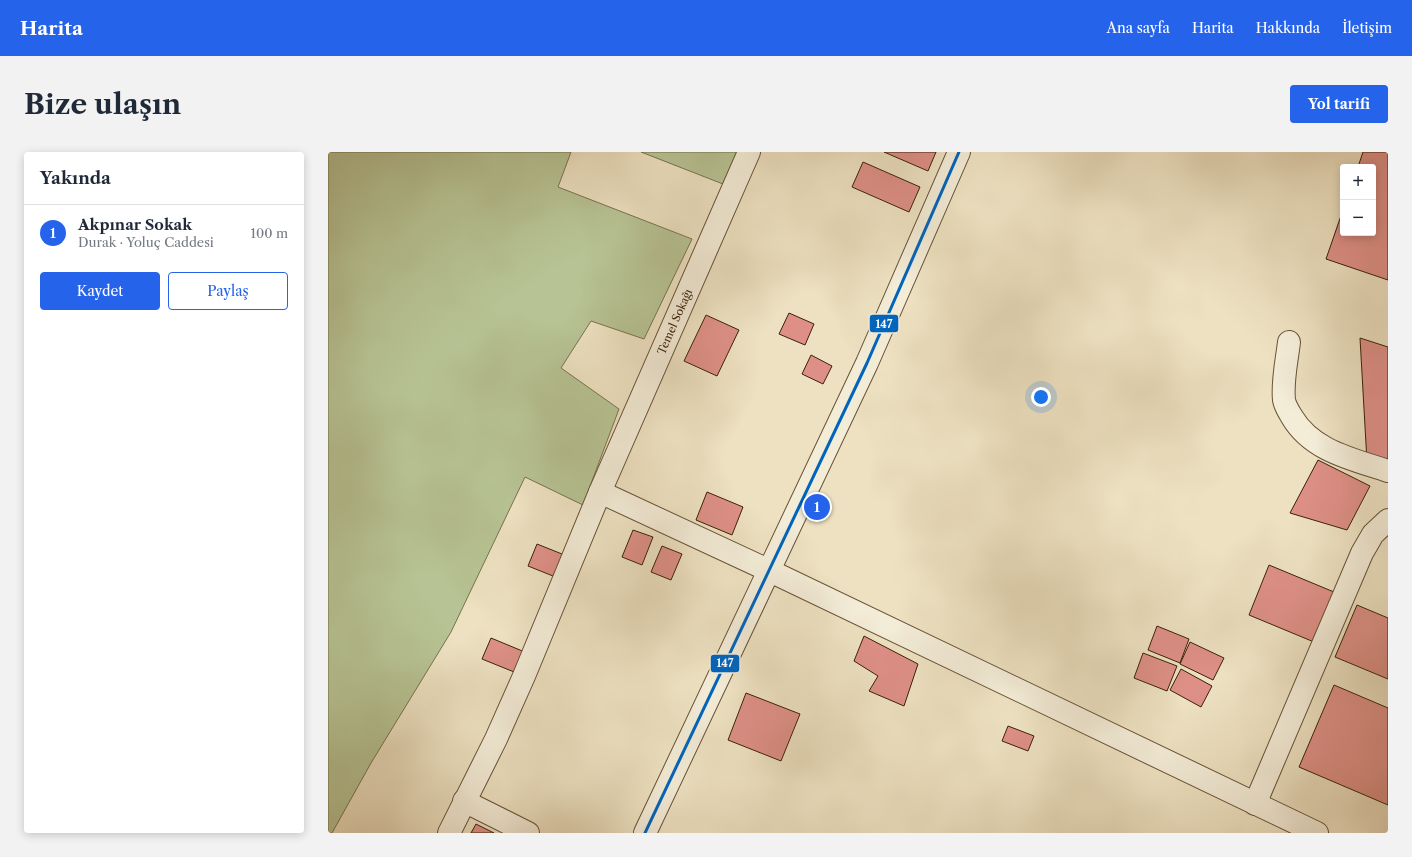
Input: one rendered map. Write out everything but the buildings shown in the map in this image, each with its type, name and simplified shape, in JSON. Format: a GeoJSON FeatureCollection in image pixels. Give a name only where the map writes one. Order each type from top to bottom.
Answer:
{"type":"FeatureCollection","features":[{"type":"Feature","properties":{"kind":"street","name":"Temel Sokağı"},"geometry":{"type":"LineString","coordinates":[[464,801],[515,697],[600,492],[749,152]]}},
{"type":"Feature","properties":{"kind":"street"},"geometry":{"type":"LineString","coordinates":[[645,833],[867,363],[959,152]]}},
{"type":"Feature","properties":{"kind":"street"},"geometry":{"type":"LineString","coordinates":[[1289,342],[1284,386],[1284,401],[1295,423],[1313,441],[1324,448],[1388,471]]}},
{"type":"Feature","properties":{"kind":"street"},"geometry":{"type":"LineString","coordinates":[[600,492],[768,570],[1316,833]]}},
{"type":"Feature","properties":{"kind":"street"},"geometry":{"type":"LineString","coordinates":[[1255,804],[1362,553],[1373,534],[1388,520]]}},
{"type":"Feature","properties":{"kind":"street"},"geometry":{"type":"LineString","coordinates":[[449,833],[464,801],[528,833]]}},
{"type":"Feature","properties":{"kind":"green space"},"geometry":{"type":"Polygon","coordinates":[[[328,152],[571,152],[558,187],[692,239],[644,339],[591,321],[561,368],[619,409],[583,505],[525,477],[451,632],[371,763],[332,833],[328,833],[328,152]]]}},
{"type":"Feature","properties":{"kind":"green space"},"geometry":{"type":"Polygon","coordinates":[[[641,152],[737,152],[723,184],[641,152]]]}},
{"type":"Feature","properties":{"kind":"transit line","name":"147"},"geometry":{"type":"LineString","coordinates":[[645,833],[867,363],[959,152]]}},
{"type":"Feature","properties":{"kind":"place","name":"Akpınar Sokak"},"geometry":{"type":"Point","coordinates":[817,507]}}]}
